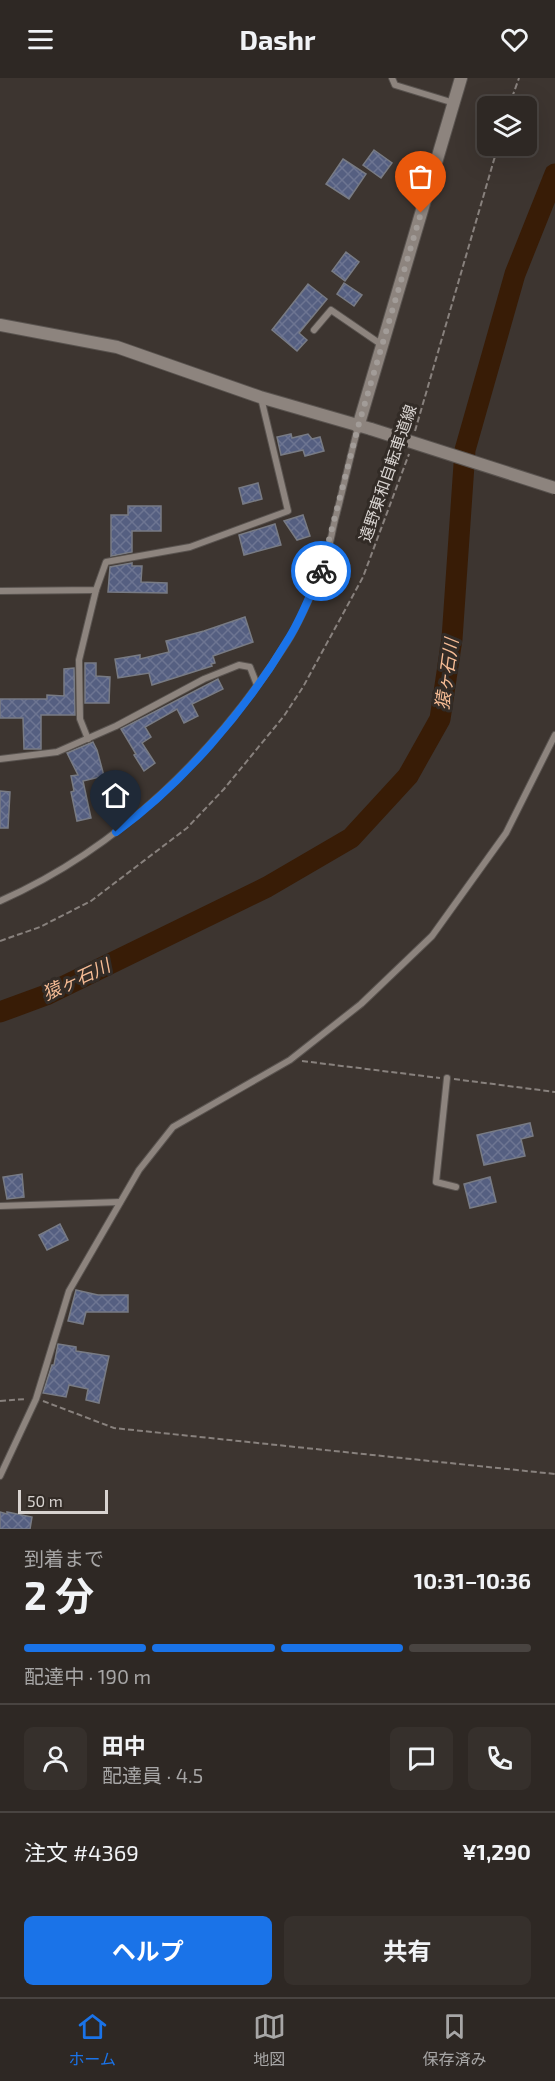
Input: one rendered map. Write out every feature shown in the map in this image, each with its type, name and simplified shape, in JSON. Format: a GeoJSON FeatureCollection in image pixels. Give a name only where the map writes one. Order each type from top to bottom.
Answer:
{"type":"FeatureCollection","features":[{"type":"Feature","properties":{"kind":"street"},"geometry":{"type":"LineString","coordinates":[[392,78],[395,85],[454,104]]}},
{"type":"Feature","properties":{"kind":"street"},"geometry":{"type":"LineString","coordinates":[[0,901],[23,891],[81,856],[133,819],[218,736],[258,685],[288,640],[323,566],[365,428],[382,345],[461,78]]}},
{"type":"Feature","properties":{"kind":"street"},"geometry":{"type":"LineString","coordinates":[[314,330],[331,310],[382,345]]}},
{"type":"Feature","properties":{"kind":"street"},"geometry":{"type":"LineString","coordinates":[[0,325],[117,347],[260,397],[555,488]]}},
{"type":"Feature","properties":{"kind":"street"},"geometry":{"type":"LineString","coordinates":[[88,739],[80,719],[79,660],[105,562],[190,547],[288,511],[260,397]]}},
{"type":"Feature","properties":{"kind":"street"},"geometry":{"type":"LineString","coordinates":[[0,591],[96,590]]}},
{"type":"Feature","properties":{"kind":"street"},"geometry":{"type":"LineString","coordinates":[[0,759],[57,752],[116,726],[204,679],[239,665],[250,667],[258,685]]}},
{"type":"Feature","properties":{"kind":"street"},"geometry":{"type":"LineString","coordinates":[[0,1476],[36,1399],[69,1291],[139,1170],[173,1127],[290,1059],[361,1005],[432,936],[506,833],[555,735]]}},
{"type":"Feature","properties":{"kind":"street"},"geometry":{"type":"LineString","coordinates":[[447,1078],[436,1182],[456,1187]]}},
{"type":"Feature","properties":{"kind":"street"},"geometry":{"type":"LineString","coordinates":[[0,1206],[120,1202]]}},
{"type":"Feature","properties":{"kind":"path"},"geometry":{"type":"LineString","coordinates":[[513,96],[519,78]]}},
{"type":"Feature","properties":{"kind":"path","name":"遠野東和自転車道線"},"geometry":{"type":"LineString","coordinates":[[413,440],[495,156]]}},
{"type":"Feature","properties":{"kind":"path","name":"遠野東和自転車道線"},"geometry":{"type":"LineString","coordinates":[[0,941],[40,927],[91,901],[187,828],[230,782],[284,716],[309,677],[363,577],[410,452]]}},
{"type":"Feature","properties":{"kind":"path"},"geometry":{"type":"LineString","coordinates":[[290,1059],[555,1092]]}},
{"type":"Feature","properties":{"kind":"path"},"geometry":{"type":"LineString","coordinates":[[0,1401],[36,1399],[114,1428],[555,1474]]}},
{"type":"Feature","properties":{"kind":"building"},"geometry":{"type":"Polygon","coordinates":[[[374,150],[392,163],[381,178],[363,165],[374,150]]]}},
{"type":"Feature","properties":{"kind":"building"},"geometry":{"type":"Polygon","coordinates":[[[343,159],[366,174],[349,199],[326,184],[343,159]]]}},
{"type":"Feature","properties":{"kind":"building"},"geometry":{"type":"Polygon","coordinates":[[[346,252],[359,262],[345,281],[332,271],[346,252]]]}},
{"type":"Feature","properties":{"kind":"building"},"geometry":{"type":"Polygon","coordinates":[[[344,283],[362,295],[354,306],[337,294],[344,283]]]}},
{"type":"Feature","properties":{"kind":"building"},"geometry":{"type":"Polygon","coordinates":[[[308,284],[327,299],[299,333],[307,340],[297,351],[272,330],[308,284]]]}},
{"type":"Feature","properties":{"kind":"building"},"geometry":{"type":"Polygon","coordinates":[[[291,434],[292,438],[308,434],[312,439],[320,437],[324,451],[305,456],[303,450],[281,455],[277,437],[291,434]]]}},
{"type":"Feature","properties":{"kind":"building"},"geometry":{"type":"Polygon","coordinates":[[[258,483],[262,499],[243,504],[239,488],[258,483]]]}},
{"type":"Feature","properties":{"kind":"building"},"geometry":{"type":"Polygon","coordinates":[[[128,506],[161,506],[161,531],[132,531],[132,552],[111,556],[111,515],[128,515],[128,506]]]}},
{"type":"Feature","properties":{"kind":"building"},"geometry":{"type":"Polygon","coordinates":[[[303,515],[310,536],[297,540],[284,521],[303,515]]]}},
{"type":"Feature","properties":{"kind":"building"},"geometry":{"type":"Polygon","coordinates":[[[275,524],[281,545],[244,555],[239,535],[275,524]]]}},
{"type":"Feature","properties":{"kind":"building"},"geometry":{"type":"Polygon","coordinates":[[[132,563],[132,566],[142,566],[141,582],[167,583],[167,593],[108,592],[110,567],[132,563]]]}},
{"type":"Feature","properties":{"kind":"building"},"geometry":{"type":"Polygon","coordinates":[[[245,617],[253,642],[213,656],[215,663],[211,664],[212,666],[152,685],[149,673],[118,678],[115,659],[140,655],[140,659],[169,652],[166,641],[245,617]]]}},
{"type":"Feature","properties":{"kind":"building"},"geometry":{"type":"Polygon","coordinates":[[[85,663],[96,663],[96,676],[110,677],[109,703],[85,703],[85,663]]]}},
{"type":"Feature","properties":{"kind":"building"},"geometry":{"type":"Polygon","coordinates":[[[74,668],[75,715],[41,715],[41,749],[24,749],[23,718],[0,718],[0,699],[47,699],[47,695],[64,696],[64,669],[74,668]]]}},
{"type":"Feature","properties":{"kind":"building"},"geometry":{"type":"Polygon","coordinates":[[[218,679],[223,689],[192,704],[198,716],[184,723],[177,709],[145,727],[151,737],[142,743],[155,763],[144,771],[121,729],[218,679]]]}},
{"type":"Feature","properties":{"kind":"building"},"geometry":{"type":"Polygon","coordinates":[[[93,742],[104,776],[83,781],[91,818],[77,821],[71,792],[74,791],[71,776],[78,775],[67,753],[93,742]]]}},
{"type":"Feature","properties":{"kind":"building"},"geometry":{"type":"Polygon","coordinates":[[[0,791],[10,792],[8,828],[0,828],[0,791]]]}},
{"type":"Feature","properties":{"kind":"building"},"geometry":{"type":"Polygon","coordinates":[[[530,1123],[533,1136],[521,1139],[525,1156],[484,1165],[477,1135],[530,1123]]]}},
{"type":"Feature","properties":{"kind":"building"},"geometry":{"type":"Polygon","coordinates":[[[22,1174],[24,1197],[7,1199],[3,1177],[22,1174]]]}},
{"type":"Feature","properties":{"kind":"building"},"geometry":{"type":"Polygon","coordinates":[[[490,1177],[496,1202],[470,1208],[464,1184],[490,1177]]]}},
{"type":"Feature","properties":{"kind":"building"},"geometry":{"type":"Polygon","coordinates":[[[60,1224],[68,1240],[47,1250],[39,1235],[60,1224]]]}},
{"type":"Feature","properties":{"kind":"building"},"geometry":{"type":"Polygon","coordinates":[[[76,1290],[98,1295],[128,1295],[128,1312],[86,1312],[83,1324],[68,1321],[76,1290]]]}},
{"type":"Feature","properties":{"kind":"building"},"geometry":{"type":"Polygon","coordinates":[[[58,1344],[76,1347],[76,1351],[109,1356],[99,1403],[86,1400],[88,1389],[69,1385],[66,1397],[43,1393],[52,1365],[54,1365],[58,1344]]]}},
{"type":"Feature","properties":{"kind":"building"},"geometry":{"type":"Polygon","coordinates":[[[0,1512],[32,1517],[30,1529],[0,1529],[0,1512]]]}},
{"type":"Feature","properties":{"kind":"waterway","name":"猿ヶ石川"},"geometry":{"type":"LineString","coordinates":[[0,1012],[46,995],[267,887],[351,838],[408,776],[440,719],[452,639],[465,450],[515,274],[555,174]]}},
{"type":"Feature","properties":{"kind":"way so far"},"geometry":{"type":"LineString","coordinates":[[321,571],[358,427],[421,213]]}},
{"type":"Feature","properties":{"kind":"route"},"geometry":{"type":"LineString","coordinates":[[116,832],[167,788],[218,736],[237,713],[288,640],[321,571]]}}]}
